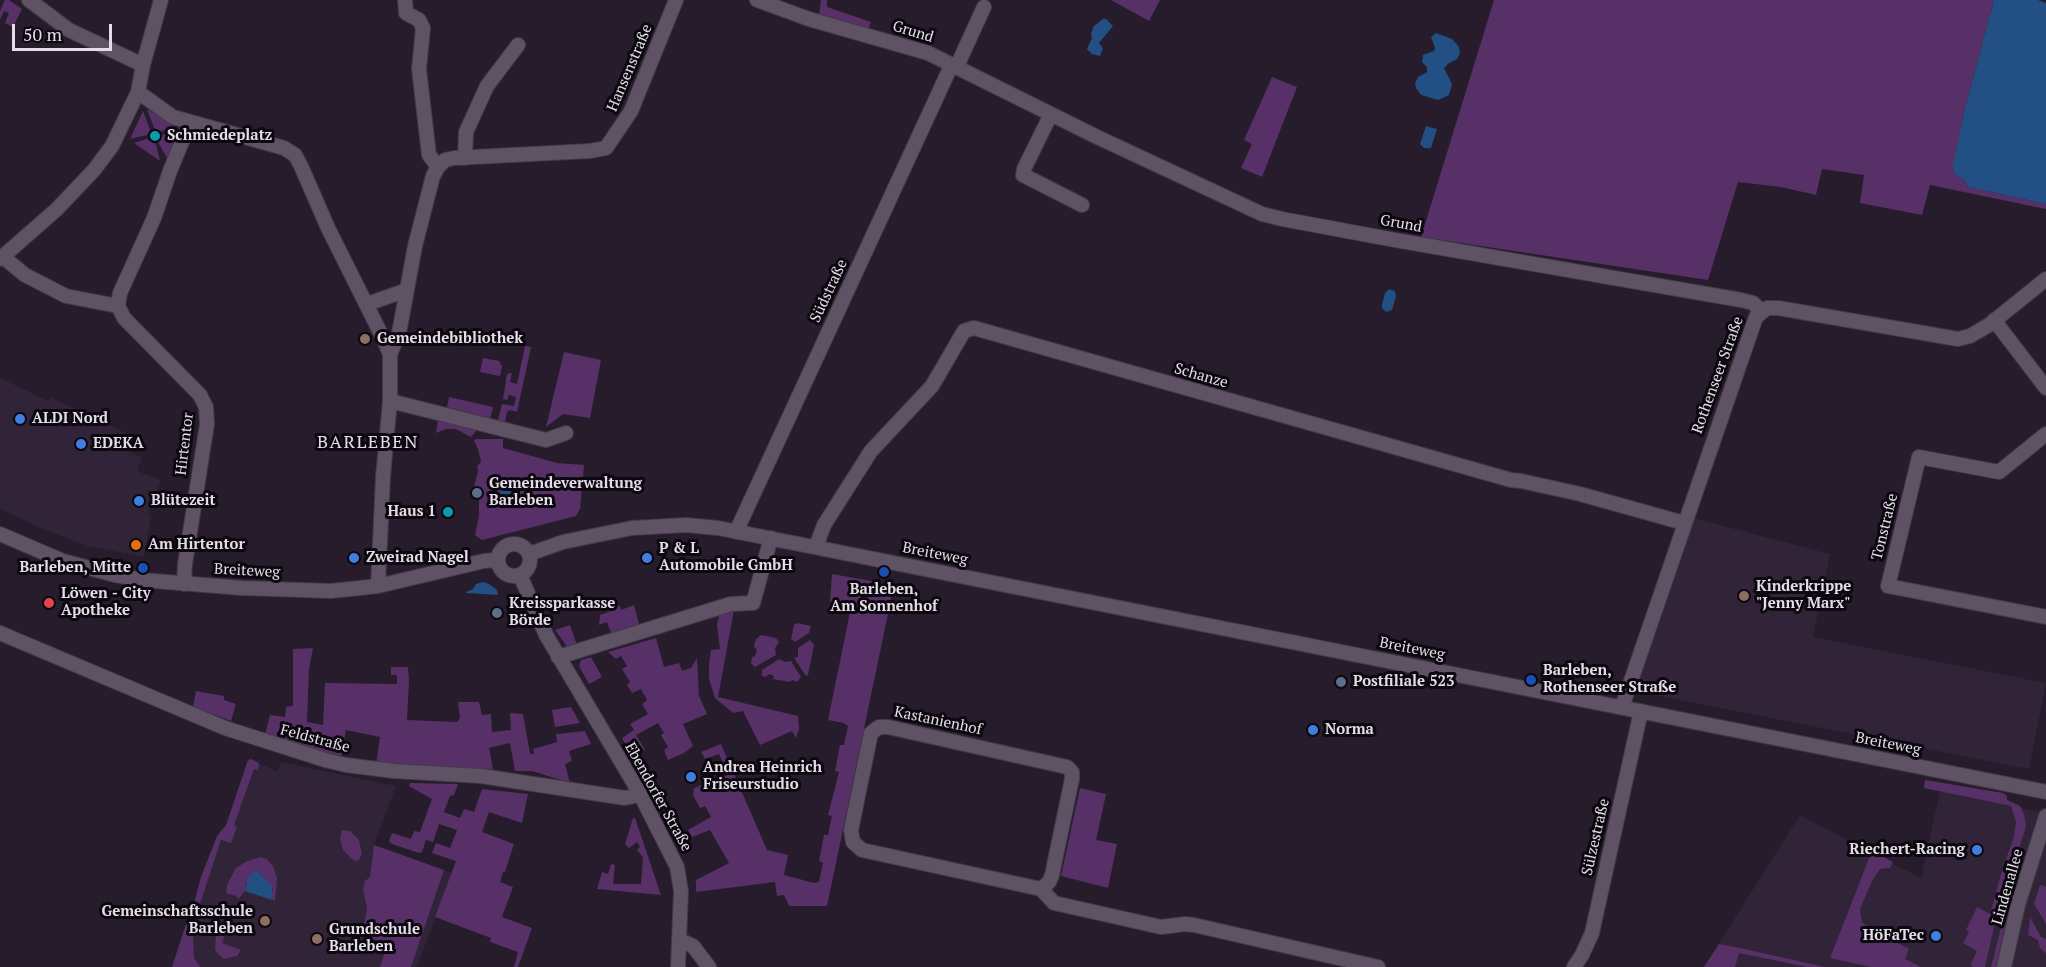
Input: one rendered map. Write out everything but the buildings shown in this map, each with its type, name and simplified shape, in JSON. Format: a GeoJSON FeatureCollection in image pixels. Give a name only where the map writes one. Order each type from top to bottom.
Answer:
{"type":"FeatureCollection","features":[{"type":"Feature","properties":{"kind":"street"},"geometry":{"type":"LineString","coordinates":[[29,0],[69,30],[143,65]]}},
{"type":"Feature","properties":{"kind":"street"},"geometry":{"type":"LineString","coordinates":[[161,0],[138,92],[112,146],[94,170],[57,209],[1,258],[25,275],[66,296],[118,306],[120,293],[154,218],[190,122]]}},
{"type":"Feature","properties":{"kind":"street"},"geometry":{"type":"LineString","coordinates":[[378,586],[383,477],[390,401],[390,354],[399,333],[421,220],[433,176],[438,167],[429,155],[419,69],[423,28],[419,20],[406,13],[405,0]]}},
{"type":"Feature","properties":{"kind":"street","name":"Hansenstraße"},"geometry":{"type":"LineString","coordinates":[[438,167],[445,160],[454,158],[590,151],[606,148],[631,111],[676,0]]}},
{"type":"Feature","properties":{"kind":"street","name":"Grund"},"geometry":{"type":"LineString","coordinates":[[757,0],[796,14],[915,49],[954,65],[1256,212],[1282,219],[1741,300],[1753,303],[1761,311]]}},
{"type":"Feature","properties":{"kind":"street"},"geometry":{"type":"LineString","coordinates":[[796,14],[800,0]]}},
{"type":"Feature","properties":{"kind":"street","name":"Südstraße"},"geometry":{"type":"LineString","coordinates":[[736,532],[954,65],[984,7]]}},
{"type":"Feature","properties":{"kind":"street"},"geometry":{"type":"LineString","coordinates":[[465,158],[466,132],[487,86],[518,45]]}},
{"type":"Feature","properties":{"kind":"street"},"geometry":{"type":"LineString","coordinates":[[138,92],[173,117],[260,140],[284,148],[295,155],[390,354]]}},
{"type":"Feature","properties":{"kind":"street"},"geometry":{"type":"LineString","coordinates":[[1051,114],[1023,175],[1082,205]]}},
{"type":"Feature","properties":{"kind":"street","name":"Rothenseer Straße"},"geometry":{"type":"LineString","coordinates":[[1622,707],[1753,323],[1761,311],[1767,308],[1778,308],[1958,339],[1980,331],[2046,279]]}},
{"type":"Feature","properties":{"kind":"street"},"geometry":{"type":"LineString","coordinates":[[367,304],[407,290]]}},
{"type":"Feature","properties":{"kind":"street","name":"Hirtentor"},"geometry":{"type":"LineString","coordinates":[[118,306],[124,318],[200,395],[206,407],[207,424],[185,564],[184,584]]}},
{"type":"Feature","properties":{"kind":"street"},"geometry":{"type":"LineString","coordinates":[[1994,320],[2046,388]]}},
{"type":"Feature","properties":{"kind":"street","name":"Schanze"},"geometry":{"type":"LineString","coordinates":[[816,547],[824,525],[871,451],[932,386],[964,331],[974,328],[1511,480],[1580,494],[1684,522]]}},
{"type":"Feature","properties":{"kind":"street"},"geometry":{"type":"LineString","coordinates":[[390,401],[546,440],[566,433]]}},
{"type":"Feature","properties":{"kind":"street","name":"Tonstraße"},"geometry":{"type":"LineString","coordinates":[[2046,434],[1999,472],[1919,457],[1888,586],[2046,617]]}},
{"type":"Feature","properties":{"kind":"street","name":"Breiteweg"},"geometry":{"type":"LineString","coordinates":[[0,534],[54,558],[97,571],[142,580],[313,591],[378,586],[497,560],[501,549],[511,543],[522,545],[529,554],[563,542],[632,528],[686,525],[771,537],[2046,792]]}},
{"type":"Feature","properties":{"kind":"street"},"geometry":{"type":"LineString","coordinates":[[558,657],[731,603],[753,603],[771,537]]}},
{"type":"Feature","properties":{"kind":"street"},"geometry":{"type":"LineString","coordinates":[[497,560],[505,574],[520,575],[529,566],[529,554]]}},
{"type":"Feature","properties":{"kind":"street","name":"Ebendorfer Straße"},"geometry":{"type":"LineString","coordinates":[[520,575],[537,616],[558,657],[640,795],[677,867],[681,891],[678,967]]}},
{"type":"Feature","properties":{"kind":"street","name":"Feldstraße"},"geometry":{"type":"LineString","coordinates":[[0,633],[225,728],[317,758],[363,768],[481,777],[625,798],[640,795]]}},
{"type":"Feature","properties":{"kind":"street","name":"Sülzestraße"},"geometry":{"type":"LineString","coordinates":[[1574,967],[1592,933],[1641,711]]}},
{"type":"Feature","properties":{"kind":"street","name":"Kastanienhof"},"geometry":{"type":"LineString","coordinates":[[1041,889],[1049,882],[1052,875],[1072,779],[1072,772],[1067,767],[888,727],[879,727],[871,733],[851,830],[853,842],[857,846],[885,855],[1041,889],[1054,903],[1161,927],[1194,925],[1378,967]]}},
{"type":"Feature","properties":{"kind":"street","name":"Lindenallee"},"geometry":{"type":"LineString","coordinates":[[2004,967],[2018,905],[2046,816]]}},
{"type":"Feature","properties":{"kind":"street"},"geometry":{"type":"LineString","coordinates":[[680,940],[693,946],[709,967]]}},
{"type":"Feature","properties":{"kind":"shaded area"},"geometry":{"type":"Polygon","coordinates":[[[5,0],[9,0],[22,9],[13,27],[5,23],[9,13],[4,11],[0,20],[0,11],[5,0]]]}},
{"type":"Feature","properties":{"kind":"shaded area"},"geometry":{"type":"Polygon","coordinates":[[[821,0],[827,0],[827,7],[871,22],[868,30],[819,16],[821,0]]]}},
{"type":"Feature","properties":{"kind":"shaded area"},"geometry":{"type":"Polygon","coordinates":[[[1111,0],[1160,0],[1149,21],[1111,0]]]}},
{"type":"Feature","properties":{"kind":"shaded area"},"geometry":{"type":"Polygon","coordinates":[[[1494,0],[1994,0],[1965,108],[1954,174],[1964,180],[1968,187],[2046,204],[2046,209],[1930,185],[1922,215],[1860,203],[1864,175],[1822,169],[1816,195],[1781,187],[1738,182],[1708,280],[1421,237],[1494,0]]]}},
{"type":"Feature","properties":{"kind":"shaded area"},"geometry":{"type":"Polygon","coordinates":[[[1272,77],[1297,87],[1262,177],[1241,168],[1252,144],[1244,140],[1272,77]]]}},
{"type":"Feature","properties":{"kind":"shaded area"},"geometry":{"type":"Polygon","coordinates":[[[147,109],[177,127],[161,131],[154,128],[147,109]]]}},
{"type":"Feature","properties":{"kind":"shaded area"},"geometry":{"type":"Polygon","coordinates":[[[143,111],[150,129],[147,135],[130,139],[143,111]]]}},
{"type":"Feature","properties":{"kind":"shaded area"},"geometry":{"type":"Polygon","coordinates":[[[180,132],[168,160],[158,142],[161,135],[180,132]]]}},
{"type":"Feature","properties":{"kind":"shaded area"},"geometry":{"type":"Polygon","coordinates":[[[146,139],[156,144],[160,161],[134,143],[146,139]]]}},
{"type":"Feature","properties":{"kind":"shaded area"},"geometry":{"type":"Polygon","coordinates":[[[525,346],[531,347],[517,412],[510,410],[507,412],[505,422],[498,420],[502,404],[514,406],[516,397],[509,395],[507,400],[503,399],[507,374],[512,373],[510,382],[517,384],[525,346]]]}},
{"type":"Feature","properties":{"kind":"shaded area"},"geometry":{"type":"Polygon","coordinates":[[[564,352],[601,360],[590,418],[563,414],[546,427],[564,352]]]}},
{"type":"Feature","properties":{"kind":"shaded area"},"geometry":{"type":"Polygon","coordinates":[[[483,358],[499,361],[502,366],[500,376],[480,372],[483,358]]]}},
{"type":"Feature","properties":{"kind":"shaded area"},"geometry":{"type":"Polygon","coordinates":[[[0,378],[48,401],[50,397],[136,438],[129,452],[142,457],[137,471],[161,480],[148,514],[151,515],[144,557],[88,546],[0,509],[0,378]]]}},
{"type":"Feature","properties":{"kind":"shaded area"},"geometry":{"type":"Polygon","coordinates":[[[449,397],[493,407],[490,419],[447,407],[449,397]]]}},
{"type":"Feature","properties":{"kind":"shaded area"},"geometry":{"type":"Polygon","coordinates":[[[438,420],[477,430],[471,437],[456,429],[446,429],[436,433],[438,420]]]}},
{"type":"Feature","properties":{"kind":"shaded area"},"geometry":{"type":"Polygon","coordinates":[[[476,439],[503,439],[503,448],[557,463],[584,465],[580,509],[576,516],[482,540],[475,535],[479,516],[479,491],[474,487],[477,466],[481,462],[474,441],[476,439]]]}},
{"type":"Feature","properties":{"kind":"shaded area"},"geometry":{"type":"Polygon","coordinates":[[[1693,518],[1830,554],[1813,637],[2046,683],[2029,769],[1634,691],[1693,518]]]}},
{"type":"Feature","properties":{"kind":"shaded area"},"geometry":{"type":"Polygon","coordinates":[[[832,574],[894,585],[827,906],[789,906],[784,895],[777,896],[775,882],[696,892],[696,880],[729,863],[710,830],[692,837],[688,830],[711,817],[705,806],[700,808],[693,795],[694,788],[728,775],[719,754],[705,759],[701,752],[721,744],[767,850],[788,855],[784,875],[814,883],[819,882],[823,863],[819,861],[824,835],[828,835],[832,816],[828,815],[839,772],[835,771],[840,745],[844,745],[848,726],[828,720],[851,607],[830,602],[832,574]]]}},
{"type":"Feature","properties":{"kind":"shaded area"},"geometry":{"type":"Polygon","coordinates":[[[634,605],[639,624],[611,633],[607,622],[599,625],[600,615],[611,611],[610,608],[620,606],[621,610],[634,605]]]}},
{"type":"Feature","properties":{"kind":"shaded area"},"geometry":{"type":"Polygon","coordinates":[[[734,610],[718,697],[798,716],[799,729],[796,738],[792,731],[760,745],[743,711],[733,713],[715,698],[709,679],[709,664],[711,650],[720,649],[718,613],[734,610]]]}},
{"type":"Feature","properties":{"kind":"shaded area"},"geometry":{"type":"Polygon","coordinates":[[[797,623],[811,626],[809,633],[795,642],[791,639],[794,625],[797,623]]]}},
{"type":"Feature","properties":{"kind":"shaded area"},"geometry":{"type":"Polygon","coordinates":[[[570,625],[577,645],[568,648],[555,630],[570,625]]]}},
{"type":"Feature","properties":{"kind":"shaded area"},"geometry":{"type":"Polygon","coordinates":[[[761,635],[776,638],[779,642],[775,648],[776,655],[755,667],[751,663],[757,650],[754,646],[756,639],[761,635]]]}},
{"type":"Feature","properties":{"kind":"shaded area"},"geometry":{"type":"Polygon","coordinates":[[[656,638],[664,667],[679,663],[682,671],[691,668],[697,658],[699,696],[707,714],[683,724],[693,746],[668,760],[664,750],[668,747],[661,735],[664,733],[658,723],[636,735],[645,750],[632,757],[622,738],[634,730],[630,724],[648,714],[642,704],[647,700],[641,689],[632,693],[627,685],[630,682],[622,669],[627,666],[621,656],[616,659],[608,652],[656,638]]]}},
{"type":"Feature","properties":{"kind":"shaded area"},"geometry":{"type":"Polygon","coordinates":[[[810,640],[814,645],[806,676],[794,658],[798,657],[798,648],[810,640]]]}},
{"type":"Feature","properties":{"kind":"shaded area"},"geometry":{"type":"Polygon","coordinates":[[[313,648],[309,669],[307,722],[323,725],[325,683],[397,684],[397,675],[391,675],[391,667],[408,667],[407,720],[457,722],[460,718],[458,702],[479,702],[482,715],[491,714],[492,732],[511,730],[510,713],[523,714],[530,754],[534,754],[533,749],[557,742],[556,734],[585,731],[591,744],[569,751],[572,761],[565,764],[570,783],[532,771],[515,771],[510,743],[489,748],[493,769],[459,769],[376,765],[380,737],[346,730],[341,757],[305,749],[265,735],[270,715],[285,717],[286,707],[293,706],[293,649],[313,648]]]}},
{"type":"Feature","properties":{"kind":"shaded area"},"geometry":{"type":"Polygon","coordinates":[[[591,657],[602,677],[589,684],[579,666],[581,660],[591,657]]]}},
{"type":"Feature","properties":{"kind":"shaded area"},"geometry":{"type":"Polygon","coordinates":[[[779,659],[785,662],[791,661],[801,677],[797,682],[773,679],[774,676],[769,674],[766,677],[762,676],[762,670],[779,659]]]}},
{"type":"Feature","properties":{"kind":"shaded area"},"geometry":{"type":"Polygon","coordinates":[[[196,691],[224,696],[224,700],[236,704],[231,721],[193,707],[196,691]]]}},
{"type":"Feature","properties":{"kind":"shaded area"},"geometry":{"type":"Polygon","coordinates":[[[571,707],[580,723],[555,727],[552,710],[571,707]]]}},
{"type":"Feature","properties":{"kind":"shaded area"},"geometry":{"type":"Polygon","coordinates":[[[248,760],[259,763],[258,770],[254,769],[234,825],[237,827],[231,843],[221,840],[196,916],[193,935],[194,958],[200,967],[172,967],[189,921],[201,877],[217,836],[226,825],[248,760]]]}},
{"type":"Feature","properties":{"kind":"shaded area"},"geometry":{"type":"Polygon","coordinates":[[[250,760],[277,771],[281,762],[396,786],[374,845],[452,873],[417,967],[192,967],[189,944],[205,874],[228,825],[250,760]]]}},
{"type":"Feature","properties":{"kind":"shaded area"},"geometry":{"type":"Polygon","coordinates":[[[1925,780],[2003,793],[2007,796],[2007,800],[2020,806],[2026,826],[2015,862],[2006,859],[2014,837],[2016,822],[2011,806],[1924,788],[1925,780]]]}},
{"type":"Feature","properties":{"kind":"shaded area"},"geometry":{"type":"Polygon","coordinates":[[[410,783],[458,784],[444,812],[460,818],[464,809],[474,812],[482,789],[528,794],[522,823],[489,812],[482,832],[514,844],[500,882],[513,887],[502,917],[532,928],[518,967],[514,967],[518,952],[490,942],[491,938],[435,917],[456,861],[432,853],[436,843],[450,848],[457,830],[439,824],[433,842],[426,840],[422,852],[419,853],[389,841],[392,833],[411,839],[414,831],[420,832],[432,799],[409,786],[410,783]]]}},
{"type":"Feature","properties":{"kind":"shaded area"},"geometry":{"type":"Polygon","coordinates":[[[1080,788],[1106,794],[1096,840],[1117,844],[1108,888],[1061,876],[1080,788]]]}},
{"type":"Feature","properties":{"kind":"shaded area"},"geometry":{"type":"Polygon","coordinates":[[[1940,791],[2046,813],[2046,967],[1704,967],[1800,815],[1921,878],[1940,791]]]}},
{"type":"Feature","properties":{"kind":"shaded area"},"geometry":{"type":"Polygon","coordinates":[[[633,818],[635,818],[661,895],[597,889],[602,872],[608,874],[611,864],[615,865],[613,884],[641,884],[643,857],[637,850],[640,847],[637,842],[629,848],[625,844],[633,818]]]}},
{"type":"Feature","properties":{"kind":"shaded area"},"geometry":{"type":"Polygon","coordinates":[[[342,830],[350,831],[359,840],[362,854],[358,861],[353,860],[343,850],[340,839],[342,830]]]}},
{"type":"Feature","properties":{"kind":"shaded area"},"geometry":{"type":"Polygon","coordinates":[[[374,845],[444,870],[411,967],[380,967],[388,943],[370,938],[363,930],[367,909],[363,889],[365,881],[370,877],[374,845]]]}},
{"type":"Feature","properties":{"kind":"shaded area"},"geometry":{"type":"Polygon","coordinates":[[[1872,851],[1893,862],[1890,868],[1880,869],[1872,881],[1860,909],[1862,922],[1870,929],[1909,949],[1905,959],[1921,967],[1871,967],[1830,958],[1872,851]]]}},
{"type":"Feature","properties":{"kind":"shaded area"},"geometry":{"type":"Polygon","coordinates":[[[261,857],[267,859],[273,866],[277,878],[275,901],[269,899],[273,890],[258,872],[246,883],[245,891],[238,899],[226,893],[227,885],[236,868],[247,861],[261,857]]]}},
{"type":"Feature","properties":{"kind":"shaded area"},"geometry":{"type":"Polygon","coordinates":[[[2002,871],[2010,874],[1996,918],[1985,967],[1973,967],[1970,965],[1977,951],[1963,943],[1969,932],[1966,930],[1977,907],[1990,914],[2002,871]]]}},
{"type":"Feature","properties":{"kind":"shaded area"},"geometry":{"type":"Polygon","coordinates":[[[2015,880],[1996,967],[1991,967],[2010,892],[2015,880]]]}},
{"type":"Feature","properties":{"kind":"shaded area"},"geometry":{"type":"Polygon","coordinates":[[[2040,885],[2046,887],[2046,924],[2034,904],[2040,885]]]}},
{"type":"Feature","properties":{"kind":"shaded area"},"geometry":{"type":"Polygon","coordinates":[[[2030,917],[2041,937],[2046,939],[2046,953],[2040,948],[2038,940],[2028,935],[2030,917]]]}},
{"type":"Feature","properties":{"kind":"shaded area"},"geometry":{"type":"Polygon","coordinates":[[[217,922],[228,926],[222,943],[241,950],[237,956],[224,959],[217,953],[215,949],[217,922]]]}},
{"type":"Feature","properties":{"kind":"shaded area"},"geometry":{"type":"Polygon","coordinates":[[[1719,944],[1825,967],[1807,967],[1739,953],[1735,967],[1704,967],[1719,944]]]}},
{"type":"Feature","properties":{"kind":"water"},"geometry":{"type":"Polygon","coordinates":[[[1994,0],[2038,0],[2046,3],[2046,204],[1968,187],[1964,180],[1954,174],[1953,165],[1965,108],[1994,0]]]}},
{"type":"Feature","properties":{"kind":"water"},"geometry":{"type":"Polygon","coordinates":[[[1103,19],[1113,26],[1099,43],[1103,48],[1100,56],[1092,54],[1087,49],[1094,26],[1103,19]]]}},
{"type":"Feature","properties":{"kind":"water"},"geometry":{"type":"Polygon","coordinates":[[[1436,33],[1452,39],[1459,47],[1460,53],[1457,59],[1444,68],[1452,84],[1449,95],[1438,100],[1421,95],[1415,83],[1418,77],[1427,72],[1427,67],[1422,62],[1423,55],[1434,51],[1431,37],[1436,33]]]}},
{"type":"Feature","properties":{"kind":"water"},"geometry":{"type":"Polygon","coordinates":[[[1426,126],[1437,129],[1431,148],[1424,148],[1420,144],[1426,126]]]}},
{"type":"Feature","properties":{"kind":"water"},"geometry":{"type":"Polygon","coordinates":[[[1389,289],[1395,291],[1396,296],[1392,310],[1386,312],[1382,305],[1385,293],[1389,289]]]}},
{"type":"Feature","properties":{"kind":"water"},"geometry":{"type":"Polygon","coordinates":[[[507,484],[513,488],[513,502],[504,506],[500,497],[502,488],[507,484]]]}},
{"type":"Feature","properties":{"kind":"water"},"geometry":{"type":"Polygon","coordinates":[[[483,582],[497,590],[498,595],[466,593],[476,584],[483,582]]]}},
{"type":"Feature","properties":{"kind":"water"},"geometry":{"type":"Polygon","coordinates":[[[255,871],[272,886],[272,896],[269,899],[245,891],[248,878],[255,871]]]}},
{"type":"Feature","properties":{"kind":"place","name":"Schmiedeplatz"},"geometry":{"type":"Point","coordinates":[155,136]}},
{"type":"Feature","properties":{"kind":"place","name":"Gemeindebibliothek"},"geometry":{"type":"Point","coordinates":[365,339]}},
{"type":"Feature","properties":{"kind":"place","name":"ALDI Nord"},"geometry":{"type":"Point","coordinates":[20,419]}},
{"type":"Feature","properties":{"kind":"place","name":"EDEKA"},"geometry":{"type":"Point","coordinates":[81,444]}},
{"type":"Feature","properties":{"kind":"place","name":"Gemeindeverwaltung Barleben"},"geometry":{"type":"Point","coordinates":[477,493]}},
{"type":"Feature","properties":{"kind":"place","name":"Blütezeit"},"geometry":{"type":"Point","coordinates":[139,501]}},
{"type":"Feature","properties":{"kind":"place","name":"Haus 1"},"geometry":{"type":"Point","coordinates":[448,512]}},
{"type":"Feature","properties":{"kind":"place","name":"Am Hirtentor"},"geometry":{"type":"Point","coordinates":[136,545]}},
{"type":"Feature","properties":{"kind":"place","name":"Zweirad Nagel"},"geometry":{"type":"Point","coordinates":[354,558]}},
{"type":"Feature","properties":{"kind":"place","name":"P & L Automobile GmbH"},"geometry":{"type":"Point","coordinates":[647,558]}},
{"type":"Feature","properties":{"kind":"place","name":"Barleben, Mitte"},"geometry":{"type":"Point","coordinates":[143,568]}},
{"type":"Feature","properties":{"kind":"place","name":"Barleben, Am Sonnenhof"},"geometry":{"type":"Point","coordinates":[884,572]}},
{"type":"Feature","properties":{"kind":"place","name":"Kinderkrippe \"Jenny Marx\""},"geometry":{"type":"Point","coordinates":[1744,596]}},
{"type":"Feature","properties":{"kind":"place","name":"Löwen - City Apotheke"},"geometry":{"type":"Point","coordinates":[49,603]}},
{"type":"Feature","properties":{"kind":"place","name":"Kreissparkasse Börde"},"geometry":{"type":"Point","coordinates":[497,613]}},
{"type":"Feature","properties":{"kind":"place","name":"Barleben, Rothenseer Straße"},"geometry":{"type":"Point","coordinates":[1531,680]}},
{"type":"Feature","properties":{"kind":"place","name":"Postfiliale 523"},"geometry":{"type":"Point","coordinates":[1341,682]}},
{"type":"Feature","properties":{"kind":"place","name":"Norma"},"geometry":{"type":"Point","coordinates":[1313,730]}},
{"type":"Feature","properties":{"kind":"place","name":"Andrea Heinrich Friseurstudio"},"geometry":{"type":"Point","coordinates":[691,777]}},
{"type":"Feature","properties":{"kind":"place","name":"Riechert-Racing"},"geometry":{"type":"Point","coordinates":[1977,850]}},
{"type":"Feature","properties":{"kind":"place","name":"Gemeinschaftsschule Barleben"},"geometry":{"type":"Point","coordinates":[265,921]}},
{"type":"Feature","properties":{"kind":"place","name":"HöFaTec"},"geometry":{"type":"Point","coordinates":[1936,936]}},
{"type":"Feature","properties":{"kind":"place","name":"Grundschule Barleben"},"geometry":{"type":"Point","coordinates":[317,939]}},
{"type":"Feature","properties":{"kind":"district","name":"BARLEBEN"},"geometry":{"type":"Point","coordinates":[368,443]}}]}
